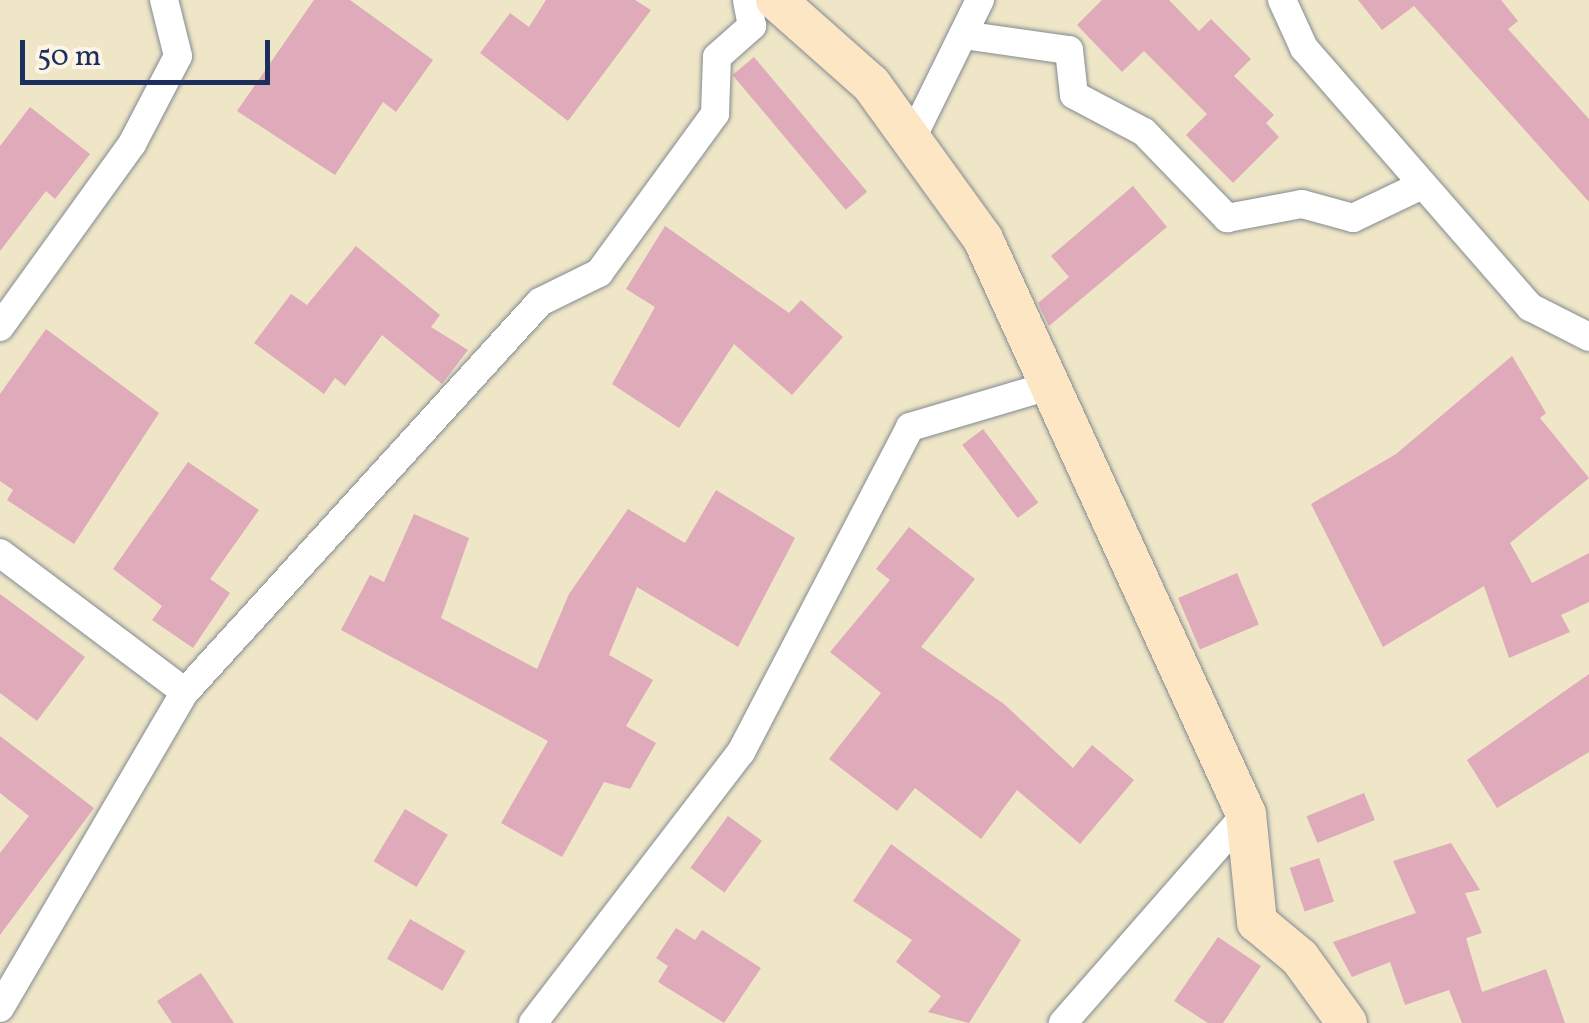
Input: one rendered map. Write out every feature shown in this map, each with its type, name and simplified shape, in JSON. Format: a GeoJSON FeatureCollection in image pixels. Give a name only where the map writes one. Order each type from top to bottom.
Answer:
{"type":"FeatureCollection","features":[{"type":"Feature","properties":{"kind":"street"},"geometry":{"type":"LineString","coordinates":[[0,327],[132,144],[178,56],[164,0]]}},
{"type":"Feature","properties":{"kind":"street"},"geometry":{"type":"LineString","coordinates":[[0,1008],[185,692],[540,302],[599,273],[715,114],[717,57],[752,26],[747,0]]}},
{"type":"Feature","properties":{"kind":"street"},"geometry":{"type":"LineString","coordinates":[[776,0],[913,136],[983,239],[1246,814],[1257,922],[1300,958],[1347,1023]]}},
{"type":"Feature","properties":{"kind":"street"},"geometry":{"type":"LineString","coordinates":[[913,136],[980,0]]}},
{"type":"Feature","properties":{"kind":"street"},"geometry":{"type":"LineString","coordinates":[[1282,0],[1304,48],[1420,186],[1530,307],[1589,337]]}},
{"type":"Feature","properties":{"kind":"street"},"geometry":{"type":"LineString","coordinates":[[963,35],[1069,50],[1074,95],[1144,132],[1227,218],[1302,204],[1353,218],[1420,186]]}},
{"type":"Feature","properties":{"kind":"street"},"geometry":{"type":"LineString","coordinates":[[532,1023],[740,752],[910,427],[1052,384]]}},
{"type":"Feature","properties":{"kind":"street"},"geometry":{"type":"LineString","coordinates":[[0,552],[185,692]]}},
{"type":"Feature","properties":{"kind":"street"},"geometry":{"type":"LineString","coordinates":[[1076,1019],[1246,814]]}},
{"type":"Feature","properties":{"kind":"building"},"geometry":{"type":"Polygon","coordinates":[[[314,0],[350,0],[433,60],[396,112],[383,102],[335,175],[237,111],[314,0]]]}},
{"type":"Feature","properties":{"kind":"building"},"geometry":{"type":"Polygon","coordinates":[[[546,0],[635,0],[651,10],[568,121],[480,53],[510,13],[529,27],[546,0]]]}},
{"type":"Feature","properties":{"kind":"building"},"geometry":{"type":"Polygon","coordinates":[[[1102,0],[1169,0],[1199,31],[1211,19],[1251,59],[1234,76],[1274,115],[1266,123],[1279,137],[1233,183],[1186,135],[1207,114],[1144,51],[1122,72],[1077,25],[1102,0]]]}},
{"type":"Feature","properties":{"kind":"building"},"geometry":{"type":"Polygon","coordinates":[[[1358,0],[1501,0],[1518,21],[1508,29],[1589,119],[1589,202],[1414,6],[1382,30],[1358,0]]]}},
{"type":"Feature","properties":{"kind":"building"},"geometry":{"type":"Polygon","coordinates":[[[754,57],[867,192],[846,210],[733,75],[754,57]]]}},
{"type":"Feature","properties":{"kind":"building"},"geometry":{"type":"Polygon","coordinates":[[[30,107],[90,154],[55,199],[46,191],[0,251],[0,146],[30,107]]]}},
{"type":"Feature","properties":{"kind":"building"},"geometry":{"type":"Polygon","coordinates":[[[1133,186],[1167,227],[1049,326],[1038,303],[1069,277],[1051,256],[1133,186]]]}},
{"type":"Feature","properties":{"kind":"building"},"geometry":{"type":"Polygon","coordinates":[[[665,226],[789,313],[801,300],[843,337],[792,395],[734,344],[679,428],[612,384],[655,307],[626,289],[665,226]]]}},
{"type":"Feature","properties":{"kind":"building"},"geometry":{"type":"Polygon","coordinates":[[[356,246],[440,315],[431,327],[468,350],[442,384],[382,335],[345,386],[335,378],[324,394],[254,343],[291,294],[307,305],[356,246]]]}},
{"type":"Feature","properties":{"kind":"building"},"geometry":{"type":"Polygon","coordinates":[[[46,329],[159,413],[74,544],[7,500],[13,490],[0,481],[0,394],[46,329]]]}},
{"type":"Feature","properties":{"kind":"building"},"geometry":{"type":"Polygon","coordinates":[[[1512,356],[1546,413],[1540,418],[1589,478],[1510,543],[1532,583],[1589,553],[1589,602],[1561,615],[1570,632],[1509,658],[1484,586],[1383,647],[1311,504],[1396,454],[1512,356]]]}},
{"type":"Feature","properties":{"kind":"building"},"geometry":{"type":"Polygon","coordinates":[[[983,429],[1038,502],[1018,518],[962,445],[983,429]]]}},
{"type":"Feature","properties":{"kind":"building"},"geometry":{"type":"Polygon","coordinates":[[[188,462],[259,510],[210,579],[230,593],[193,648],[152,620],[162,606],[113,569],[188,462]]]}},
{"type":"Feature","properties":{"kind":"building"},"geometry":{"type":"Polygon","coordinates":[[[716,490],[795,538],[738,647],[637,587],[609,655],[653,680],[626,726],[656,743],[630,789],[604,782],[562,857],[501,823],[548,741],[341,630],[370,575],[384,582],[414,514],[469,538],[441,618],[537,669],[569,594],[628,509],[685,543],[716,490]]]}},
{"type":"Feature","properties":{"kind":"building"},"geometry":{"type":"Polygon","coordinates":[[[909,527],[975,579],[921,647],[1004,704],[1073,768],[1092,745],[1134,780],[1080,844],[1017,790],[981,839],[915,788],[897,811],[829,759],[881,693],[830,652],[890,580],[876,569],[909,527]]]}},
{"type":"Feature","properties":{"kind":"building"},"geometry":{"type":"Polygon","coordinates":[[[1237,573],[1259,625],[1200,650],[1178,598],[1237,573]]]}},
{"type":"Feature","properties":{"kind":"building"},"geometry":{"type":"Polygon","coordinates":[[[0,594],[85,657],[37,721],[0,693],[0,594]]]}},
{"type":"Feature","properties":{"kind":"building"},"geometry":{"type":"Polygon","coordinates":[[[1589,674],[1589,752],[1497,808],[1467,760],[1589,674]]]}},
{"type":"Feature","properties":{"kind":"building"},"geometry":{"type":"Polygon","coordinates":[[[0,736],[94,808],[0,935],[0,853],[29,816],[0,793],[0,736]]]}},
{"type":"Feature","properties":{"kind":"building"},"geometry":{"type":"Polygon","coordinates":[[[1364,793],[1375,820],[1317,843],[1307,816],[1364,793]]]}},
{"type":"Feature","properties":{"kind":"building"},"geometry":{"type":"Polygon","coordinates":[[[405,809],[448,835],[416,887],[374,861],[405,809]]]}},
{"type":"Feature","properties":{"kind":"building"},"geometry":{"type":"Polygon","coordinates":[[[728,816],[762,841],[724,892],[690,868],[728,816]]]}},
{"type":"Feature","properties":{"kind":"building"},"geometry":{"type":"Polygon","coordinates":[[[1451,843],[1480,890],[1465,893],[1482,933],[1466,938],[1482,992],[1546,969],[1565,1023],[1462,1023],[1449,990],[1405,1005],[1390,962],[1352,977],[1333,942],[1416,913],[1393,861],[1451,843]]]}},
{"type":"Feature","properties":{"kind":"building"},"geometry":{"type":"Polygon","coordinates":[[[891,844],[1021,940],[969,1023],[928,1012],[941,996],[896,962],[912,940],[853,901],[891,844]]]}},
{"type":"Feature","properties":{"kind":"building"},"geometry":{"type":"Polygon","coordinates":[[[1319,858],[1334,901],[1305,912],[1290,868],[1319,858]]]}},
{"type":"Feature","properties":{"kind":"building"},"geometry":{"type":"Polygon","coordinates":[[[410,919],[465,951],[442,991],[387,959],[410,919]]]}},
{"type":"Feature","properties":{"kind":"building"},"geometry":{"type":"Polygon","coordinates":[[[676,928],[695,940],[702,930],[761,968],[724,1023],[658,982],[668,966],[656,958],[676,928]]]}},
{"type":"Feature","properties":{"kind":"building"},"geometry":{"type":"Polygon","coordinates":[[[1218,937],[1261,966],[1223,1023],[1208,1023],[1174,1001],[1218,937]]]}},
{"type":"Feature","properties":{"kind":"building"},"geometry":{"type":"Polygon","coordinates":[[[201,973],[234,1023],[172,1023],[157,1001],[201,973]]]}}]}
